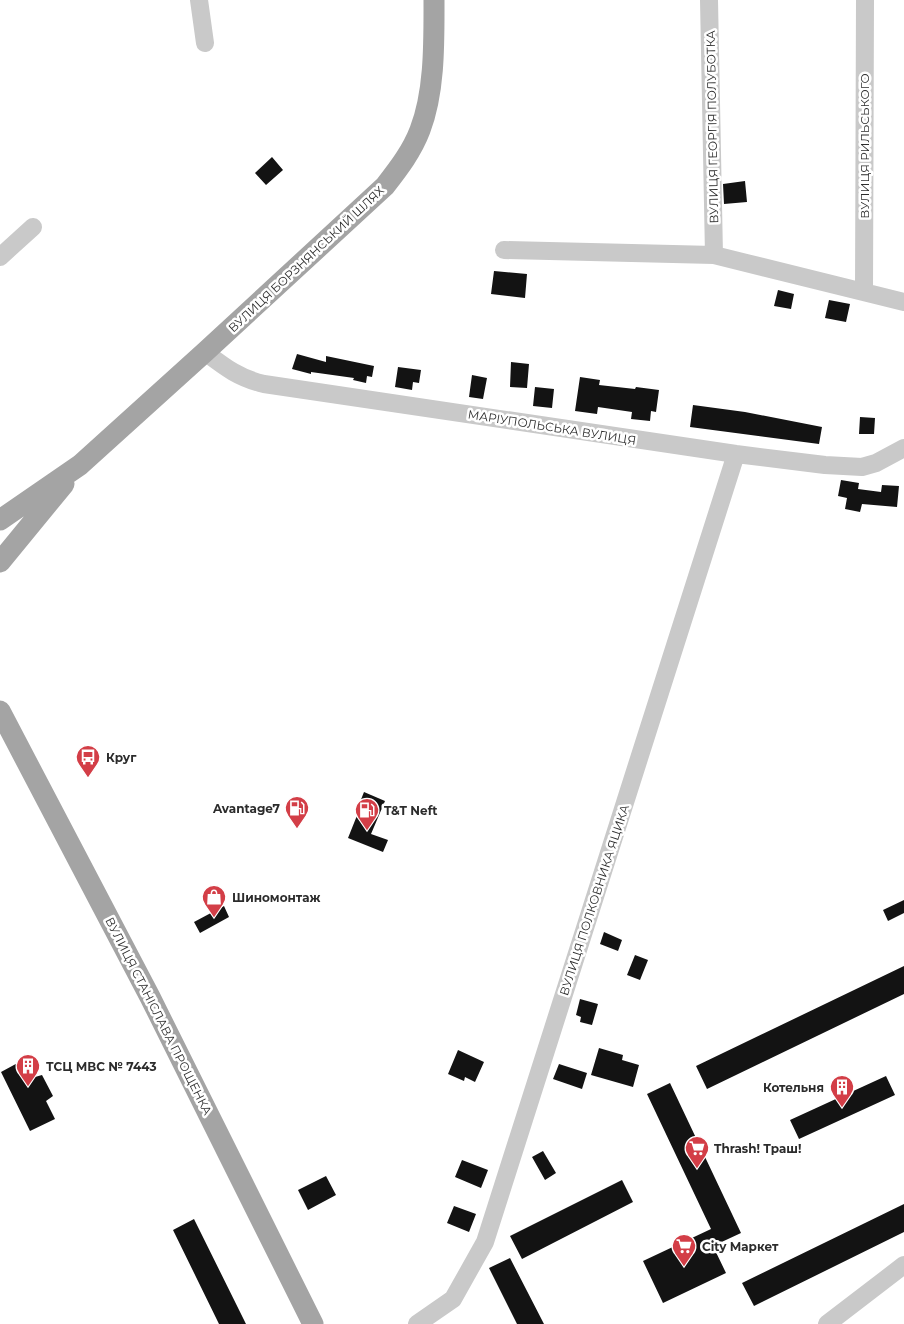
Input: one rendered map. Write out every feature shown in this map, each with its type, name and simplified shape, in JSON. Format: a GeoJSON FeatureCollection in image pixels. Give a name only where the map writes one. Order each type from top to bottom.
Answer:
{"type":"FeatureCollection","features":[{"type":"Feature","properties":{"kind":"main road","name":"ВУЛИЦЯ БОРЗНЯНСЬКИЙ ШЛЯХ"},"geometry":{"type":"LineString","coordinates":[[0,520],[80,465],[386,186],[405,160],[420,129],[430,91],[434,52],[434,0]]}},
{"type":"Feature","properties":{"kind":"main road","name":"ВУЛИЦЯ БОРЗНЯНСЬКИЙ ШЛЯХ"},"geometry":{"type":"LineString","coordinates":[[0,562],[80,465]]}},
{"type":"Feature","properties":{"kind":"main road","name":"ВУЛИЦЯ СТАНІСЛАВА ПРОЩЕНКА"},"geometry":{"type":"LineString","coordinates":[[0,711],[150,997],[313,1324]]}},
{"type":"Feature","properties":{"kind":"street"},"geometry":{"type":"LineString","coordinates":[[199,0],[206,42]]}},
{"type":"Feature","properties":{"kind":"street","name":"ВУЛИЦЯ ГЕОРГІЯ ПОЛУБОТКА"},"geometry":{"type":"LineString","coordinates":[[709,0],[714,255]]}},
{"type":"Feature","properties":{"kind":"street","name":"ВУЛИЦЯ РИЛЬСЬКОГО"},"geometry":{"type":"LineString","coordinates":[[864,292],[865,0]]}},
{"type":"Feature","properties":{"kind":"street"},"geometry":{"type":"LineString","coordinates":[[0,257],[34,227]]}},
{"type":"Feature","properties":{"kind":"street"},"geometry":{"type":"LineString","coordinates":[[504,250],[714,255],[904,302]]}},
{"type":"Feature","properties":{"kind":"street","name":"МАРІУПОЛЬСЬКА ВУЛИЦЯ"},"geometry":{"type":"LineString","coordinates":[[206,352],[231,372],[246,380],[264,384],[736,454],[825,465],[862,466],[876,463],[904,448]]}},
{"type":"Feature","properties":{"kind":"street","name":"ВУЛИЦЯ ПОЛКОВНИКА ЯЦИКА"},"geometry":{"type":"LineString","coordinates":[[417,1324],[453,1299],[485,1242],[736,454]]}},
{"type":"Feature","properties":{"kind":"street"},"geometry":{"type":"LineString","coordinates":[[827,1324],[904,1265]]}},
{"type":"Feature","properties":{"kind":"building"},"geometry":{"type":"Polygon","coordinates":[[[272,157],[283,170],[266,185],[255,173],[272,157]]]}},
{"type":"Feature","properties":{"kind":"building"},"geometry":{"type":"Polygon","coordinates":[[[745,181],[747,202],[724,204],[723,184],[745,181]]]}},
{"type":"Feature","properties":{"kind":"building"},"geometry":{"type":"Polygon","coordinates":[[[494,271],[527,274],[525,298],[491,294],[494,271]]]}},
{"type":"Feature","properties":{"kind":"building"},"geometry":{"type":"Polygon","coordinates":[[[778,290],[794,294],[791,309],[774,306],[778,290]]]}},
{"type":"Feature","properties":{"kind":"building"},"geometry":{"type":"Polygon","coordinates":[[[829,300],[850,304],[846,322],[825,318],[829,300]]]}},
{"type":"Feature","properties":{"kind":"building"},"geometry":{"type":"Polygon","coordinates":[[[297,354],[326,362],[326,356],[374,366],[372,377],[367,376],[366,383],[353,380],[354,378],[311,372],[311,374],[292,369],[297,354]]]}},
{"type":"Feature","properties":{"kind":"building"},"geometry":{"type":"Polygon","coordinates":[[[511,362],[529,364],[527,388],[510,387],[511,362]]]}},
{"type":"Feature","properties":{"kind":"building"},"geometry":{"type":"Polygon","coordinates":[[[398,367],[421,370],[419,383],[413,382],[412,390],[395,387],[398,367]]]}},
{"type":"Feature","properties":{"kind":"building"},"geometry":{"type":"Polygon","coordinates":[[[472,375],[487,378],[483,399],[469,397],[472,375]]]}},
{"type":"Feature","properties":{"kind":"building"},"geometry":{"type":"Polygon","coordinates":[[[580,377],[600,380],[599,385],[659,390],[656,412],[651,411],[650,421],[631,419],[632,412],[598,407],[597,414],[575,411],[580,377]]]}},
{"type":"Feature","properties":{"kind":"building"},"geometry":{"type":"Polygon","coordinates":[[[535,387],[554,389],[552,408],[533,406],[535,387]]]}},
{"type":"Feature","properties":{"kind":"building"},"geometry":{"type":"Polygon","coordinates":[[[693,405],[745,412],[822,427],[819,444],[690,427],[693,405]]]}},
{"type":"Feature","properties":{"kind":"building"},"geometry":{"type":"Polygon","coordinates":[[[860,417],[875,418],[874,434],[859,434],[860,417]]]}},
{"type":"Feature","properties":{"kind":"building"},"geometry":{"type":"Polygon","coordinates":[[[841,480],[859,483],[858,489],[881,492],[882,485],[899,486],[897,507],[862,504],[860,512],[845,509],[847,498],[838,496],[841,480]]]}},
{"type":"Feature","properties":{"kind":"building"},"geometry":{"type":"Polygon","coordinates":[[[364,792],[385,801],[371,834],[388,840],[383,852],[348,838],[364,792]]]}},
{"type":"Feature","properties":{"kind":"building"},"geometry":{"type":"Polygon","coordinates":[[[904,900],[904,913],[888,921],[883,910],[904,900]]]}},
{"type":"Feature","properties":{"kind":"building","name":"Шиномонтаж"},"geometry":{"type":"Polygon","coordinates":[[[224,906],[229,917],[200,933],[194,922],[224,906]]]}},
{"type":"Feature","properties":{"kind":"building"},"geometry":{"type":"Polygon","coordinates":[[[604,932],[622,940],[618,951],[600,944],[604,932]]]}},
{"type":"Feature","properties":{"kind":"building"},"geometry":{"type":"Polygon","coordinates":[[[635,955],[648,960],[640,980],[627,975],[635,955]]]}},
{"type":"Feature","properties":{"kind":"building"},"geometry":{"type":"Polygon","coordinates":[[[904,966],[904,994],[707,1089],[696,1066],[904,966]]]}},
{"type":"Feature","properties":{"kind":"building"},"geometry":{"type":"Polygon","coordinates":[[[580,999],[598,1004],[592,1025],[580,1022],[581,1017],[576,1015],[580,999]]]}},
{"type":"Feature","properties":{"kind":"building"},"geometry":{"type":"Polygon","coordinates":[[[599,1048],[623,1055],[622,1060],[639,1065],[633,1087],[591,1075],[599,1048]]]}},
{"type":"Feature","properties":{"kind":"building"},"geometry":{"type":"Polygon","coordinates":[[[458,1050],[484,1062],[475,1082],[465,1077],[464,1081],[448,1074],[458,1050]]]}},
{"type":"Feature","properties":{"kind":"building","name":"ТСЦ МВС № 7443"},"geometry":{"type":"Polygon","coordinates":[[[25,1059],[35,1077],[42,1075],[53,1096],[46,1101],[55,1119],[30,1131],[1,1072],[25,1059]]]}},
{"type":"Feature","properties":{"kind":"building"},"geometry":{"type":"Polygon","coordinates":[[[559,1064],[587,1073],[582,1089],[553,1079],[559,1064]]]}},
{"type":"Feature","properties":{"kind":"building","name":"Котельня"},"geometry":{"type":"Polygon","coordinates":[[[886,1076],[895,1095],[799,1139],[790,1120],[886,1076]]]}},
{"type":"Feature","properties":{"kind":"building"},"geometry":{"type":"Polygon","coordinates":[[[670,1083],[741,1233],[713,1246],[726,1273],[663,1303],[643,1261],[711,1229],[647,1094],[670,1083]]]}},
{"type":"Feature","properties":{"kind":"building"},"geometry":{"type":"Polygon","coordinates":[[[543,1151],[556,1173],[545,1180],[532,1157],[543,1151]]]}},
{"type":"Feature","properties":{"kind":"building"},"geometry":{"type":"Polygon","coordinates":[[[462,1160],[488,1170],[481,1188],[455,1177],[462,1160]]]}},
{"type":"Feature","properties":{"kind":"building"},"geometry":{"type":"Polygon","coordinates":[[[326,1176],[336,1195],[308,1210],[298,1190],[326,1176]]]}},
{"type":"Feature","properties":{"kind":"building"},"geometry":{"type":"Polygon","coordinates":[[[622,1180],[633,1202],[522,1259],[510,1236],[622,1180]]]}},
{"type":"Feature","properties":{"kind":"building"},"geometry":{"type":"Polygon","coordinates":[[[904,1204],[904,1232],[754,1306],[742,1283],[904,1204]]]}},
{"type":"Feature","properties":{"kind":"building"},"geometry":{"type":"Polygon","coordinates":[[[454,1206],[476,1214],[469,1232],[447,1223],[454,1206]]]}},
{"type":"Feature","properties":{"kind":"building"},"geometry":{"type":"Polygon","coordinates":[[[194,1219],[246,1324],[219,1324],[173,1230],[194,1219]]]}},
{"type":"Feature","properties":{"kind":"building"},"geometry":{"type":"Polygon","coordinates":[[[510,1258],[544,1324],[517,1324],[489,1268],[510,1258]]]}},
{"type":"Feature","properties":{"kind":"place","name":"Круг"},"geometry":{"type":"Point","coordinates":[88,778]}},
{"type":"Feature","properties":{"kind":"place","name":"Avantage7"},"geometry":{"type":"Point","coordinates":[297,829]}},
{"type":"Feature","properties":{"kind":"place","name":"T&T Neft"},"geometry":{"type":"Point","coordinates":[367,831]}},
{"type":"Feature","properties":{"kind":"place","name":"Шиномонтаж"},"geometry":{"type":"Point","coordinates":[214,918]}},
{"type":"Feature","properties":{"kind":"place","name":"ТСЦ МВС № 7443"},"geometry":{"type":"Point","coordinates":[28,1087]}},
{"type":"Feature","properties":{"kind":"place","name":"Котельня"},"geometry":{"type":"Point","coordinates":[842,1108]}},
{"type":"Feature","properties":{"kind":"place","name":"Thrash! Траш!"},"geometry":{"type":"Point","coordinates":[697,1169]}},
{"type":"Feature","properties":{"kind":"place","name":"City Маркет"},"geometry":{"type":"Point","coordinates":[684,1267]}}]}
